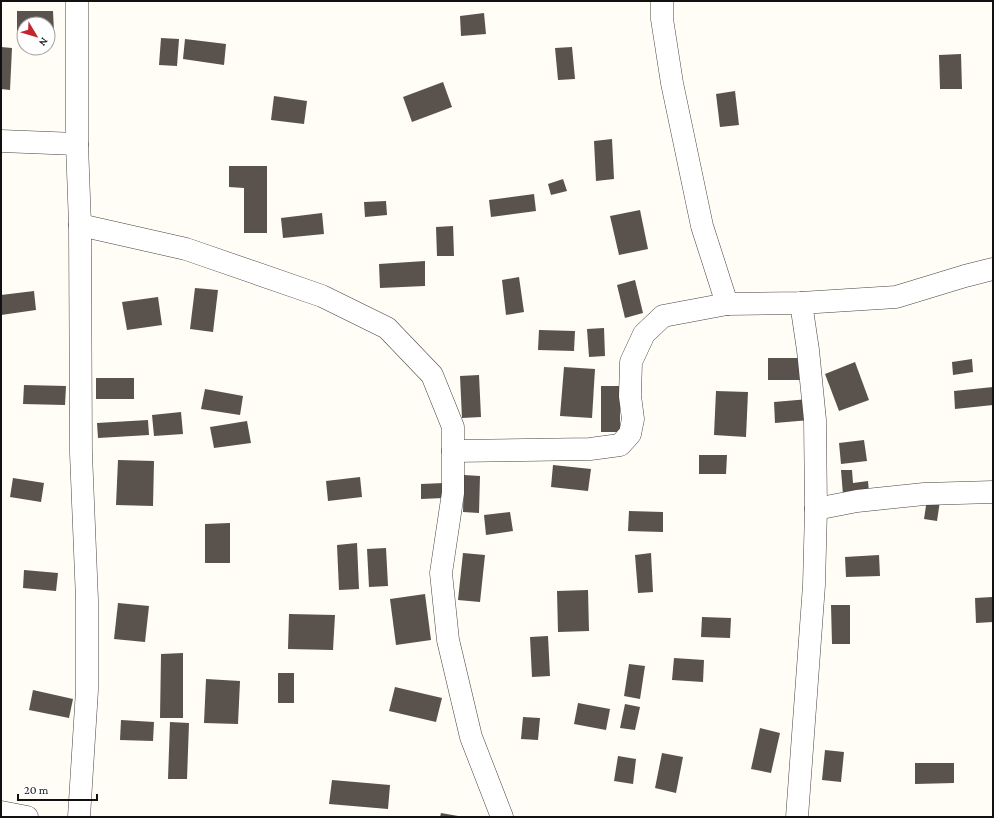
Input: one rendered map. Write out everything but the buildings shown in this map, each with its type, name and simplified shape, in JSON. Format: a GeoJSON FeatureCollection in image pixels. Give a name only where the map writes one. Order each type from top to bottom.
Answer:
{"type":"FeatureCollection","features":[{"type":"Feature","properties":{"kind":"street"},"geometry":{"type":"LineString","coordinates":[[77,1],[77,144],[80,225],[81,453],[87,600],[87,690],[79,817]]}},
{"type":"Feature","properties":{"kind":"street"},"geometry":{"type":"LineString","coordinates":[[662,1],[662,19],[672,83],[701,218],[727,304]]}},
{"type":"Feature","properties":{"kind":"street"},"geometry":{"type":"LineString","coordinates":[[1,141],[77,144]]}},
{"type":"Feature","properties":{"kind":"street"},"geometry":{"type":"LineString","coordinates":[[80,225],[186,249],[322,296],[387,328],[432,375],[453,427],[453,493],[441,573],[448,640],[471,737],[502,817]]}},
{"type":"Feature","properties":{"kind":"street"},"geometry":{"type":"LineString","coordinates":[[453,451],[590,449],[620,444],[630,434],[633,419],[630,396],[631,362],[644,334],[663,316],[727,304],[801,303],[896,297],[993,269]]}},
{"type":"Feature","properties":{"kind":"street"},"geometry":{"type":"LineString","coordinates":[[798,817],[814,585],[816,509],[815,420],[808,350],[801,303]]}},
{"type":"Feature","properties":{"kind":"street"},"geometry":{"type":"LineString","coordinates":[[816,509],[858,501],[924,494],[993,492]]}},
{"type":"Feature","properties":{"kind":"street"},"geometry":{"type":"LineString","coordinates":[[1,812],[27,817]]}}]}
